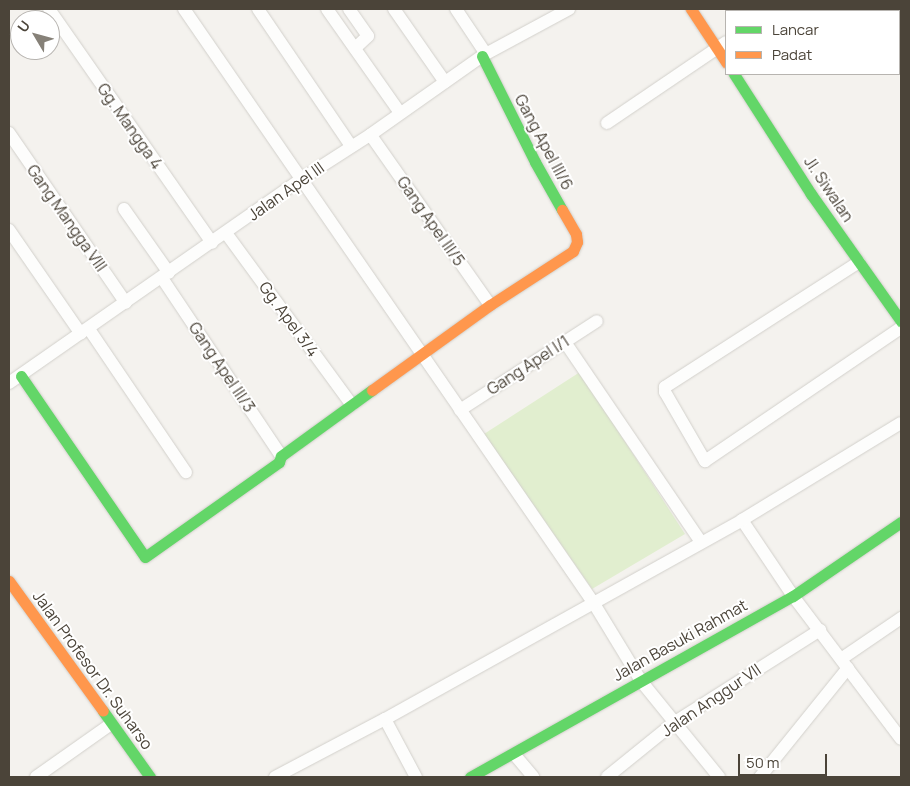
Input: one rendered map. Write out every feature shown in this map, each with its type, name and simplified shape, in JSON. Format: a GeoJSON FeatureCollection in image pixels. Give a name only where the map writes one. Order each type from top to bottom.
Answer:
{"type":"FeatureCollection","features":[{"type":"Feature","properties":{"kind":"street","name":"Gg. Mangga 4"},"geometry":{"type":"LineString","coordinates":[[49,9],[212,243]]}},
{"type":"Feature","properties":{"kind":"street"},"geometry":{"type":"LineString","coordinates":[[184,9],[303,178],[421,355],[594,602],[641,681],[718,777]]}},
{"type":"Feature","properties":{"kind":"street"},"geometry":{"type":"LineString","coordinates":[[258,9],[351,146]]}},
{"type":"Feature","properties":{"kind":"street"},"geometry":{"type":"LineString","coordinates":[[327,9],[400,113]]}},
{"type":"Feature","properties":{"kind":"street"},"geometry":{"type":"LineString","coordinates":[[349,9],[368,36],[355,48]]}},
{"type":"Feature","properties":{"kind":"street"},"geometry":{"type":"LineString","coordinates":[[394,9],[445,82]]}},
{"type":"Feature","properties":{"kind":"street"},"geometry":{"type":"LineString","coordinates":[[456,9],[484,55]]}},
{"type":"Feature","properties":{"kind":"street","name":"Jalan Apel III"},"geometry":{"type":"LineString","coordinates":[[9,383],[166,276],[303,178],[484,55],[569,9]]}},
{"type":"Feature","properties":{"kind":"street"},"geometry":{"type":"LineString","coordinates":[[691,9],[722,45],[725,58]]}},
{"type":"Feature","properties":{"kind":"street"},"geometry":{"type":"LineString","coordinates":[[607,123],[722,45]]}},
{"type":"Feature","properties":{"kind":"street","name":"Gang Apel III/6"},"geometry":{"type":"LineString","coordinates":[[484,55],[535,162],[576,234],[577,242],[570,254],[490,305]]}},
{"type":"Feature","properties":{"kind":"street","name":"Jl. Siwalan"},"geometry":{"type":"LineString","coordinates":[[735,75],[811,194],[901,321]]}},
{"type":"Feature","properties":{"kind":"street","name":"Gang Mangga VIII"},"geometry":{"type":"LineString","coordinates":[[9,133],[126,303]]}},
{"type":"Feature","properties":{"kind":"street","name":"Gang Apel III/5"},"geometry":{"type":"LineString","coordinates":[[372,138],[490,305]]}},
{"type":"Feature","properties":{"kind":"street","name":"Gang Apel III/3"},"geometry":{"type":"LineString","coordinates":[[124,209],[281,456]]}},
{"type":"Feature","properties":{"kind":"street"},"geometry":{"type":"LineString","coordinates":[[9,230],[85,331],[186,472]]}},
{"type":"Feature","properties":{"kind":"street","name":"Gg. Apel 3/4"},"geometry":{"type":"LineString","coordinates":[[226,233],[352,405]]}},
{"type":"Feature","properties":{"kind":"street"},"geometry":{"type":"LineString","coordinates":[[859,262],[666,387],[665,392],[705,460],[901,328]]}},
{"type":"Feature","properties":{"kind":"street"},"geometry":{"type":"LineString","coordinates":[[21,376],[145,558],[279,462],[281,456],[490,305]]}},
{"type":"Feature","properties":{"kind":"street","name":"Gang Apel I/1"},"geometry":{"type":"LineString","coordinates":[[460,410],[596,321]]}},
{"type":"Feature","properties":{"kind":"street"},"geometry":{"type":"LineString","coordinates":[[565,342],[701,542]]}},
{"type":"Feature","properties":{"kind":"street"},"geometry":{"type":"LineString","coordinates":[[275,777],[385,720],[742,520],[901,423]]}},
{"type":"Feature","properties":{"kind":"street"},"geometry":{"type":"LineString","coordinates":[[742,520],[793,596],[901,739]]}},
{"type":"Feature","properties":{"kind":"street","name":"Jalan Basuki Rahmat"},"geometry":{"type":"LineString","coordinates":[[470,777],[793,596],[901,522]]}},
{"type":"Feature","properties":{"kind":"street","name":"Jalan Profesor Dr. Suharso"},"geometry":{"type":"LineString","coordinates":[[9,581],[140,777]]}},
{"type":"Feature","properties":{"kind":"street","name":"Jalan Profesor Dr. Suharso"},"geometry":{"type":"LineString","coordinates":[[9,599],[108,727],[150,777]]}},
{"type":"Feature","properties":{"kind":"street"},"geometry":{"type":"LineString","coordinates":[[760,777],[844,664],[901,618]]}},
{"type":"Feature","properties":{"kind":"street","name":"Jalan Anggur VII"},"geometry":{"type":"LineString","coordinates":[[607,777],[675,722],[820,630]]}},
{"type":"Feature","properties":{"kind":"street"},"geometry":{"type":"LineString","coordinates":[[385,720],[416,777]]}},
{"type":"Feature","properties":{"kind":"street"},"geometry":{"type":"LineString","coordinates":[[36,777],[50,774],[108,727]]}},
{"type":"Feature","properties":{"kind":"street"},"geometry":{"type":"LineString","coordinates":[[514,754],[533,777]]}},
{"type":"Feature","properties":{"kind":"green space"},"geometry":{"type":"Polygon","coordinates":[[[580,372],[685,534],[592,589],[484,434],[580,372]]]}},
{"type":"Feature","properties":{"kind":"traffic: fast"},"geometry":{"type":"LineString","coordinates":[[482,56],[535,162],[562,210]]}},
{"type":"Feature","properties":{"kind":"traffic: fast"},"geometry":{"type":"LineString","coordinates":[[735,75],[811,194],[901,321]]}},
{"type":"Feature","properties":{"kind":"traffic: fast"},"geometry":{"type":"LineString","coordinates":[[21,376],[145,557],[279,462],[281,456],[372,390]]}},
{"type":"Feature","properties":{"kind":"traffic: fast"},"geometry":{"type":"LineString","coordinates":[[470,777],[793,596],[901,522]]}},
{"type":"Feature","properties":{"kind":"traffic: fast"},"geometry":{"type":"LineString","coordinates":[[103,711],[150,777]]}},
{"type":"Feature","properties":{"kind":"traffic: slow"},"geometry":{"type":"LineString","coordinates":[[691,9],[725,60]]}},
{"type":"Feature","properties":{"kind":"traffic: slow"},"geometry":{"type":"LineString","coordinates":[[372,390],[490,305],[573,251],[577,242],[576,234],[562,210]]}},
{"type":"Feature","properties":{"kind":"traffic: slow"},"geometry":{"type":"LineString","coordinates":[[9,581],[103,711]]}}]}
